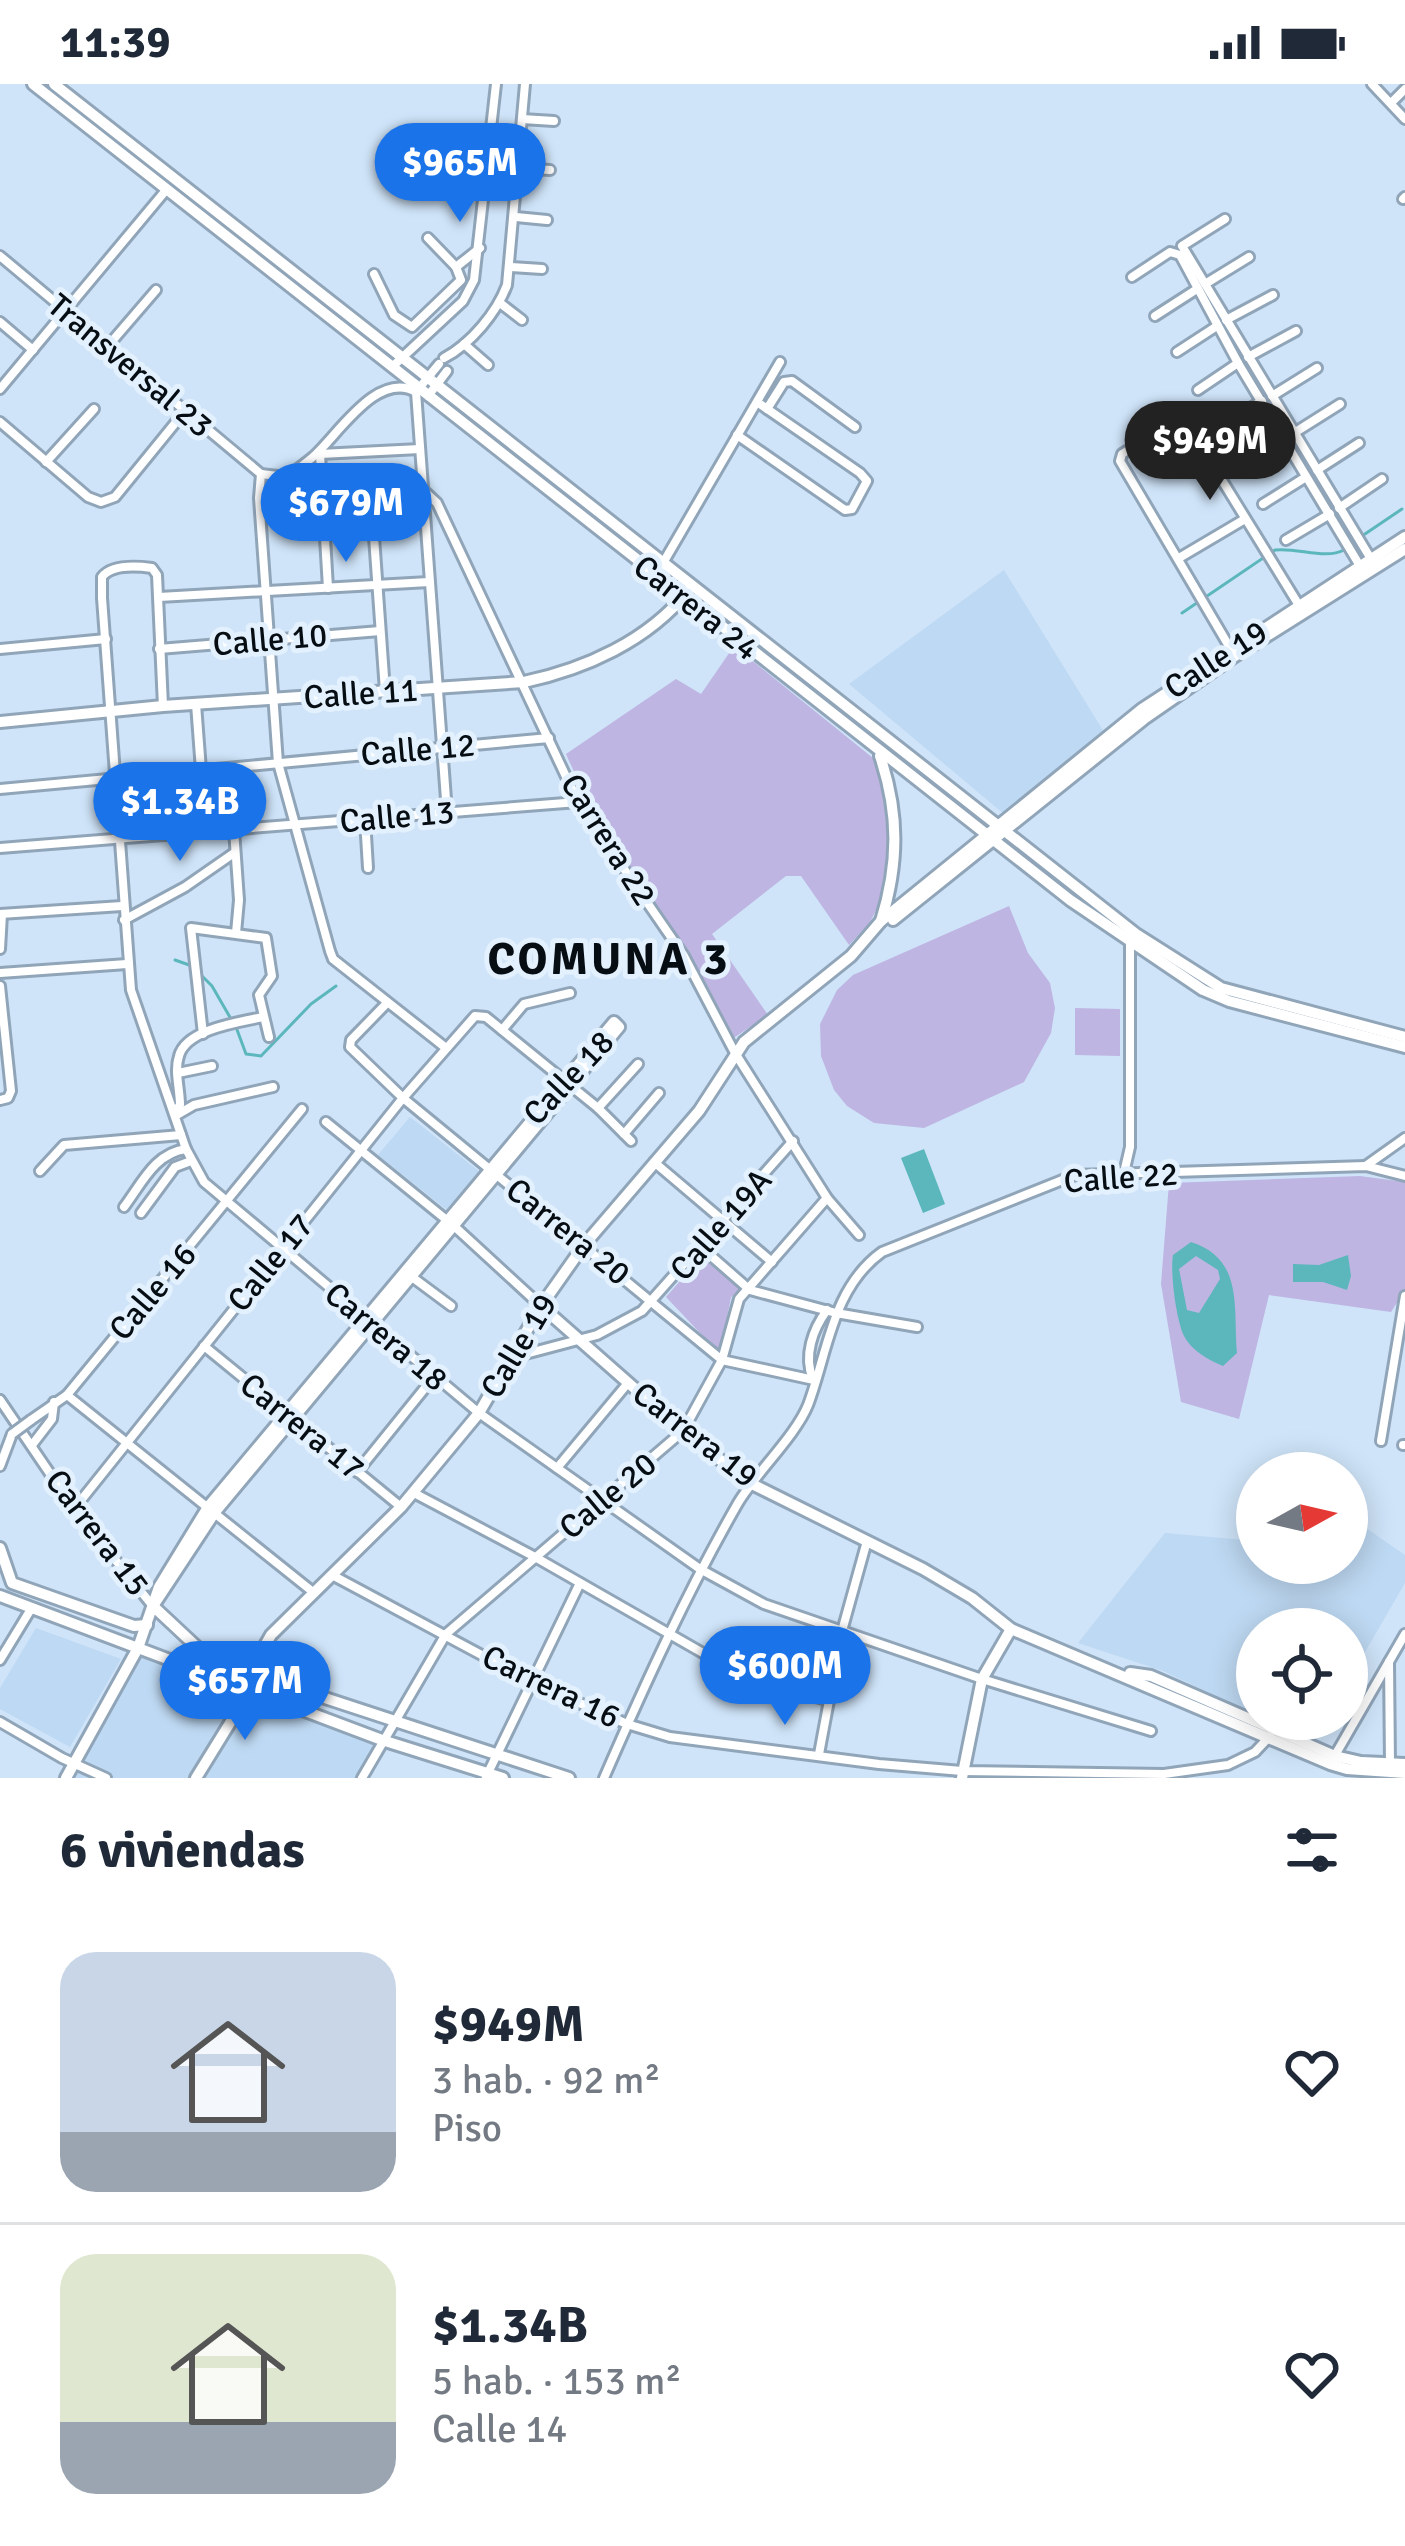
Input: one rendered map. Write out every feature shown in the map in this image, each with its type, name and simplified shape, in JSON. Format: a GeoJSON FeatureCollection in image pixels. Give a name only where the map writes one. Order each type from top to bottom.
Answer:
{"type":"FeatureCollection","features":[{"type":"Feature","properties":{"kind":"street","name":"Carrera 24"},"geometry":{"type":"LineString","coordinates":[[33,84],[172,183]]}},
{"type":"Feature","properties":{"kind":"street","name":"Carrera 24"},"geometry":{"type":"LineString","coordinates":[[54,84],[878,753],[1221,988],[1405,1036]]}},
{"type":"Feature","properties":{"kind":"street"},"geometry":{"type":"LineString","coordinates":[[396,362],[463,301],[474,280],[496,84]]}},
{"type":"Feature","properties":{"kind":"street"},"geometry":{"type":"LineString","coordinates":[[447,813],[420,449],[425,388],[500,303],[511,266],[525,84]]}},
{"type":"Feature","properties":{"kind":"street"},"geometry":{"type":"LineString","coordinates":[[1372,84],[1405,118]]}},
{"type":"Feature","properties":{"kind":"street"},"geometry":{"type":"LineString","coordinates":[[1391,103],[1405,89]]}},
{"type":"Feature","properties":{"kind":"street"},"geometry":{"type":"LineString","coordinates":[[522,119],[554,121]]}},
{"type":"Feature","properties":{"kind":"street"},"geometry":{"type":"LineString","coordinates":[[520,168],[550,170]]}},
{"type":"Feature","properties":{"kind":"street"},"geometry":{"type":"LineString","coordinates":[[0,389],[172,183]]}},
{"type":"Feature","properties":{"kind":"street"},"geometry":{"type":"LineString","coordinates":[[516,217],[547,220]]}},
{"type":"Feature","properties":{"kind":"street"},"geometry":{"type":"LineString","coordinates":[[1225,219],[1182,246],[1238,364],[1317,470],[1369,567]]}},
{"type":"Feature","properties":{"kind":"street"},"geometry":{"type":"LineString","coordinates":[[374,274],[394,315],[412,327],[461,280],[456,267],[428,238]]}},
{"type":"Feature","properties":{"kind":"street"},"geometry":{"type":"LineString","coordinates":[[456,267],[480,248]]}},
{"type":"Feature","properties":{"kind":"street"},"geometry":{"type":"LineString","coordinates":[[1132,278],[1176,251],[1249,357],[1267,399]]}},
{"type":"Feature","properties":{"kind":"street","name":"Transversal 23"},"geometry":{"type":"LineString","coordinates":[[0,256],[261,474]]}},
{"type":"Feature","properties":{"kind":"street"},"geometry":{"type":"LineString","coordinates":[[1155,316],[1249,257]]}},
{"type":"Feature","properties":{"kind":"street"},"geometry":{"type":"LineString","coordinates":[[511,266],[542,269]]}},
{"type":"Feature","properties":{"kind":"street"},"geometry":{"type":"LineString","coordinates":[[107,347],[156,290]]}},
{"type":"Feature","properties":{"kind":"street"},"geometry":{"type":"LineString","coordinates":[[1226,320],[1273,295]]}},
{"type":"Feature","properties":{"kind":"street"},"geometry":{"type":"LineString","coordinates":[[500,303],[522,320]]}},
{"type":"Feature","properties":{"kind":"street"},"geometry":{"type":"LineString","coordinates":[[0,322],[33,350]]}},
{"type":"Feature","properties":{"kind":"street"},"geometry":{"type":"LineString","coordinates":[[1177,352],[1217,326]]}},
{"type":"Feature","properties":{"kind":"street"},"geometry":{"type":"LineString","coordinates":[[1249,357],[1296,331]]}},
{"type":"Feature","properties":{"kind":"street"},"geometry":{"type":"LineString","coordinates":[[464,344],[488,365]]}},
{"type":"Feature","properties":{"kind":"street"},"geometry":{"type":"LineString","coordinates":[[664,583],[663,563],[780,362]]}},
{"type":"Feature","properties":{"kind":"street"},"geometry":{"type":"LineString","coordinates":[[1198,390],[1238,364]]}},
{"type":"Feature","properties":{"kind":"street"},"geometry":{"type":"LineString","coordinates":[[1217,428],[1317,368]]}},
{"type":"Feature","properties":{"kind":"street"},"geometry":{"type":"LineString","coordinates":[[766,409],[784,382],[792,381],[855,427]]}},
{"type":"Feature","properties":{"kind":"street","name":"Carrera 24"},"geometry":{"type":"LineString","coordinates":[[425,388],[663,563],[1130,942],[1228,1001],[1405,1047]]}},
{"type":"Feature","properties":{"kind":"street"},"geometry":{"type":"LineString","coordinates":[[259,498],[318,454],[356,410],[387,389],[425,388]]}},
{"type":"Feature","properties":{"kind":"street"},"geometry":{"type":"LineString","coordinates":[[737,435],[845,510],[852,509],[867,487],[866,478],[757,402]]}},
{"type":"Feature","properties":{"kind":"street"},"geometry":{"type":"LineString","coordinates":[[1242,466],[1340,404]]}},
{"type":"Feature","properties":{"kind":"street"},"geometry":{"type":"LineString","coordinates":[[46,462],[94,409]]}},
{"type":"Feature","properties":{"kind":"street"},"geometry":{"type":"LineString","coordinates":[[0,422],[88,497],[101,502],[115,497],[185,411]]}},
{"type":"Feature","properties":{"kind":"street"},"geometry":{"type":"LineString","coordinates":[[1233,652],[1119,459],[1174,420],[1185,420],[1194,431],[1302,609]]}},
{"type":"Feature","properties":{"kind":"street"},"geometry":{"type":"LineString","coordinates":[[1290,436],[1306,477],[1369,567]]}},
{"type":"Feature","properties":{"kind":"street"},"geometry":{"type":"LineString","coordinates":[[1317,470],[1359,443]]}},
{"type":"Feature","properties":{"kind":"street"},"geometry":{"type":"LineString","coordinates":[[318,454],[420,449]]}},
{"type":"Feature","properties":{"kind":"street"},"geometry":{"type":"LineString","coordinates":[[318,454],[328,588]]}},
{"type":"Feature","properties":{"kind":"street"},"geometry":{"type":"LineString","coordinates":[[286,477],[261,474],[259,498],[278,763],[292,825],[333,958],[446,1048]]}},
{"type":"Feature","properties":{"kind":"street"},"geometry":{"type":"LineString","coordinates":[[1263,504],[1306,477]]}},
{"type":"Feature","properties":{"kind":"street"},"geometry":{"type":"LineString","coordinates":[[1339,508],[1382,479]]}},
{"type":"Feature","properties":{"kind":"street"},"geometry":{"type":"LineString","coordinates":[[274,487],[322,495],[423,490]]}},
{"type":"Feature","properties":{"kind":"street","name":"Carrera 22"},"geometry":{"type":"LineString","coordinates":[[423,490],[448,520],[578,802],[684,956],[735,1053],[827,1198],[859,1235]]}},
{"type":"Feature","properties":{"kind":"street"},"geometry":{"type":"LineString","coordinates":[[370,495],[385,691]]}},
{"type":"Feature","properties":{"kind":"street"},"geometry":{"type":"LineString","coordinates":[[1286,540],[1330,514]]}},
{"type":"Feature","properties":{"kind":"street"},"geometry":{"type":"LineString","coordinates":[[1179,558],[1245,519]]}},
{"type":"Feature","properties":{"kind":"street","name":"Calle 19"},"geometry":{"type":"LineString","coordinates":[[1369,567],[1405,537]]}},
{"type":"Feature","properties":{"kind":"street","name":"Calle 19"},"geometry":{"type":"LineString","coordinates":[[196,1778],[241,1705],[249,1672],[271,1634],[401,1507],[479,1413],[541,1306],[584,1245],[699,1111],[735,1053],[995,833],[1233,652],[1369,567],[1405,550]]}},
{"type":"Feature","properties":{"kind":"street","name":"Carrera 18"},"geometry":{"type":"LineString","coordinates":[[159,597],[158,575],[152,568],[111,569],[102,581],[123,920],[135,1005],[186,1149],[203,1182],[434,1378],[700,1569],[764,1604],[1151,1731]]}},
{"type":"Feature","properties":{"kind":"street"},"geometry":{"type":"LineString","coordinates":[[163,706],[159,597],[429,582]]}},
{"type":"Feature","properties":{"kind":"street","name":"Calle 11"},"geometry":{"type":"LineString","coordinates":[[0,722],[524,682],[566,671],[630,643],[692,586]]}},
{"type":"Feature","properties":{"kind":"street","name":"Calle 10"},"geometry":{"type":"LineString","coordinates":[[159,649],[380,631]]}},
{"type":"Feature","properties":{"kind":"street"},"geometry":{"type":"LineString","coordinates":[[0,649],[106,638]]}},
{"type":"Feature","properties":{"kind":"street"},"geometry":{"type":"LineString","coordinates":[[196,704],[201,770],[234,830],[239,900],[236,933]]}},
{"type":"Feature","properties":{"kind":"street","name":"Calle 12"},"geometry":{"type":"LineString","coordinates":[[0,789],[549,738]]}},
{"type":"Feature","properties":{"kind":"street"},"geometry":{"type":"LineString","coordinates":[[878,753],[896,820],[891,888],[881,921]]}},
{"type":"Feature","properties":{"kind":"street","name":"Calle 13"},"geometry":{"type":"LineString","coordinates":[[0,848],[578,802]]}},
{"type":"Feature","properties":{"kind":"street"},"geometry":{"type":"LineString","coordinates":[[365,819],[368,868]]}},
{"type":"Feature","properties":{"kind":"street"},"geometry":{"type":"LineString","coordinates":[[123,920],[185,887],[236,852]]}},
{"type":"Feature","properties":{"kind":"street","name":"Calle 19"},"geometry":{"type":"LineString","coordinates":[[871,935],[881,921],[942,877]]}},
{"type":"Feature","properties":{"kind":"street"},"geometry":{"type":"LineString","coordinates":[[0,949],[1,914],[122,906]]}},
{"type":"Feature","properties":{"kind":"street"},"geometry":{"type":"LineString","coordinates":[[203,1034],[191,928],[262,936],[268,944],[272,976],[259,995],[269,1037]]}},
{"type":"Feature","properties":{"kind":"street"},"geometry":{"type":"LineString","coordinates":[[1124,1172],[1130,1147],[1130,942]]}},
{"type":"Feature","properties":{"kind":"street"},"geometry":{"type":"LineString","coordinates":[[1128,971],[1149,954]]}},
{"type":"Feature","properties":{"kind":"street"},"geometry":{"type":"LineString","coordinates":[[0,973],[127,964]]}},
{"type":"Feature","properties":{"kind":"street"},"geometry":{"type":"LineString","coordinates":[[0,986],[11,1094],[0,1100]]}},
{"type":"Feature","properties":{"kind":"street"},"geometry":{"type":"LineString","coordinates":[[570,993],[524,1004],[502,1030],[628,1137],[659,1093]]}},
{"type":"Feature","properties":{"kind":"street","name":"Carrera 20"},"geometry":{"type":"LineString","coordinates":[[387,1004],[351,1040],[354,1053],[404,1098],[722,1360],[814,1380]]}},
{"type":"Feature","properties":{"kind":"street","name":"Calle 17"},"geometry":{"type":"LineString","coordinates":[[74,1509],[471,1019],[481,1015],[502,1030]]}},
{"type":"Feature","properties":{"kind":"street"},"geometry":{"type":"LineString","coordinates":[[174,1114],[180,1105],[177,1061],[186,1043],[263,1017]]}},
{"type":"Feature","properties":{"kind":"street","name":"Calle 18"},"geometry":{"type":"LineString","coordinates":[[66,1778],[138,1648],[153,1606],[212,1510],[614,1022],[620,1027],[567,1082]]}},
{"type":"Feature","properties":{"kind":"street"},"geometry":{"type":"LineString","coordinates":[[598,1108],[638,1064]]}},
{"type":"Feature","properties":{"kind":"street"},"geometry":{"type":"LineString","coordinates":[[178,1073],[212,1066]]}},
{"type":"Feature","properties":{"kind":"street"},"geometry":{"type":"LineString","coordinates":[[174,1114],[273,1087]]}},
{"type":"Feature","properties":{"kind":"street","name":"Calle 16"},"geometry":{"type":"LineString","coordinates":[[0,1466],[12,1434],[67,1395],[302,1109]]}},
{"type":"Feature","properties":{"kind":"street","name":"Carrera 19"},"geometry":{"type":"LineString","coordinates":[[326,1122],[450,1223],[683,1431],[750,1483],[972,1598],[1010,1629],[1115,1671],[1151,1676],[1236,1717]]}},
{"type":"Feature","properties":{"kind":"street"},"geometry":{"type":"LineString","coordinates":[[40,1171],[64,1145],[181,1135]]}},
{"type":"Feature","properties":{"kind":"street"},"geometry":{"type":"LineString","coordinates":[[1366,1166],[1405,1138]]}},
{"type":"Feature","properties":{"kind":"street","name":"Calle 19A"},"geometry":{"type":"LineString","coordinates":[[514,1357],[580,1341],[655,1301],[793,1142]]}},
{"type":"Feature","properties":{"kind":"street"},"geometry":{"type":"LineString","coordinates":[[124,1207],[158,1160],[169,1151],[186,1149]]}},
{"type":"Feature","properties":{"kind":"street"},"geometry":{"type":"LineString","coordinates":[[141,1213],[175,1167],[191,1161]]}},
{"type":"Feature","properties":{"kind":"street"},"geometry":{"type":"LineString","coordinates":[[654,1162],[772,1262]]}},
{"type":"Feature","properties":{"kind":"street","name":"Calle 22"},"geometry":{"type":"LineString","coordinates":[[814,1380],[808,1368],[809,1350],[853,1277],[882,1252],[1042,1185],[1075,1175],[1124,1172],[1366,1166],[1405,1176]]}},
{"type":"Feature","properties":{"kind":"street","name":"Calle 20"},"geometry":{"type":"LineString","coordinates":[[362,1778],[446,1634],[683,1431],[722,1360],[739,1299],[827,1198]]}},
{"type":"Feature","properties":{"kind":"street","name":"Calle 18"},"geometry":{"type":"LineString","coordinates":[[367,1322],[412,1277],[450,1223]]}},
{"type":"Feature","properties":{"kind":"street"},"geometry":{"type":"LineString","coordinates":[[702,1248],[750,1290],[831,1312],[916,1327]]}},
{"type":"Feature","properties":{"kind":"street"},"geometry":{"type":"LineString","coordinates":[[412,1277],[451,1306]]}},
{"type":"Feature","properties":{"kind":"street"},"geometry":{"type":"LineString","coordinates":[[1381,1441],[1405,1296]]}},
{"type":"Feature","properties":{"kind":"street","name":"Calle 22"},"geometry":{"type":"LineString","coordinates":[[604,1778],[700,1569],[750,1483],[807,1409],[814,1380],[823,1368],[831,1312]]}},
{"type":"Feature","properties":{"kind":"street","name":"Carrera 17"},"geometry":{"type":"LineString","coordinates":[[204,1346],[401,1507]]}},
{"type":"Feature","properties":{"kind":"street"},"geometry":{"type":"LineString","coordinates":[[1393,1361],[1405,1363]]}},
{"type":"Feature","properties":{"kind":"street"},"geometry":{"type":"LineString","coordinates":[[357,1472],[434,1378]]}},
{"type":"Feature","properties":{"kind":"street"},"geometry":{"type":"LineString","coordinates":[[556,1468],[628,1383]]}},
{"type":"Feature","properties":{"kind":"street"},"geometry":{"type":"LineString","coordinates":[[67,1395],[313,1592]]}},
{"type":"Feature","properties":{"kind":"street","name":"Carrera 15"},"geometry":{"type":"LineString","coordinates":[[0,1400],[74,1509],[153,1606]]}},
{"type":"Feature","properties":{"kind":"street"},"geometry":{"type":"LineString","coordinates":[[32,1444],[47,1427],[54,1402]]}},
{"type":"Feature","properties":{"kind":"street"},"geometry":{"type":"LineString","coordinates":[[414,1493],[536,1556],[750,1680],[827,1700]]}},
{"type":"Feature","properties":{"kind":"street"},"geometry":{"type":"LineString","coordinates":[[819,1754],[842,1631],[868,1541]]}},
{"type":"Feature","properties":{"kind":"street"},"geometry":{"type":"LineString","coordinates":[[0,1548],[13,1583],[134,1626],[147,1625]]}},
{"type":"Feature","properties":{"kind":"street","name":"Carrera 16"},"geometry":{"type":"LineString","coordinates":[[332,1575],[534,1683],[670,1737],[962,1774],[1164,1774],[1212,1769],[1241,1760],[1265,1740]]}},
{"type":"Feature","properties":{"kind":"street"},"geometry":{"type":"LineString","coordinates":[[487,1776],[580,1583]]}},
{"type":"Feature","properties":{"kind":"street"},"geometry":{"type":"LineString","coordinates":[[0,1597],[382,1740],[503,1778]]}},
{"type":"Feature","properties":{"kind":"street"},"geometry":{"type":"LineString","coordinates":[[153,1606],[200,1649],[249,1672],[569,1778]]}},
{"type":"Feature","properties":{"kind":"street"},"geometry":{"type":"LineString","coordinates":[[0,1660],[32,1609]]}},
{"type":"Feature","properties":{"kind":"street"},"geometry":{"type":"LineString","coordinates":[[962,1774],[982,1679],[1010,1629]]}},
{"type":"Feature","properties":{"kind":"street"},"geometry":{"type":"LineString","coordinates":[[1333,1760],[1405,1634]]}},
{"type":"Feature","properties":{"kind":"street"},"geometry":{"type":"LineString","coordinates":[[1389,1660],[1390,1764]]}},
{"type":"Feature","properties":{"kind":"street"},"geometry":{"type":"LineString","coordinates":[[1388,1688],[1405,1687]]}},
{"type":"Feature","properties":{"kind":"street"},"geometry":{"type":"LineString","coordinates":[[0,1722],[106,1778]]}},
{"type":"Feature","properties":{"kind":"street","name":"Carrera 19"},"geometry":{"type":"LineString","coordinates":[[1286,1740],[1369,1771],[1390,1764],[1405,1769]]}},
{"type":"Feature","properties":{"kind":"street","name":"Carrera 19"},"geometry":{"type":"LineString","coordinates":[[1333,1760],[1349,1774],[1405,1769]]}},
{"type":"Feature","properties":{"kind":"shaded area"},"geometry":{"type":"Polygon","coordinates":[[[1004,570],[1104,732],[1004,814],[849,684],[1004,570]]]}},
{"type":"Feature","properties":{"kind":"shaded area"},"geometry":{"type":"Polygon","coordinates":[[[734,646],[873,758],[888,796],[892,853],[886,891],[869,924],[849,945],[801,876],[786,876],[712,934],[768,1015],[732,1039],[603,827],[566,754],[676,679],[701,694],[734,646]]]}},
{"type":"Feature","properties":{"kind":"shaded area"},"geometry":{"type":"Polygon","coordinates":[[[1009,906],[1028,953],[1050,983],[1055,1008],[1051,1033],[1024,1082],[924,1128],[874,1123],[847,1106],[834,1090],[821,1056],[820,1024],[837,990],[853,975],[1009,906]]]}},
{"type":"Feature","properties":{"kind":"shaded area"},"geometry":{"type":"Polygon","coordinates":[[[1075,1008],[1120,1009],[1120,1056],[1075,1055],[1075,1008]]]}},
{"type":"Feature","properties":{"kind":"shaded area"},"geometry":{"type":"Polygon","coordinates":[[[410,1117],[480,1172],[447,1210],[378,1155],[410,1117]]]}},
{"type":"Feature","properties":{"kind":"shaded area"},"geometry":{"type":"Polygon","coordinates":[[[924,1149],[945,1204],[923,1213],[901,1158],[924,1149]]]}},
{"type":"Feature","properties":{"kind":"shaded area"},"geometry":{"type":"Polygon","coordinates":[[[1360,1176],[1405,1182],[1405,1290],[1391,1312],[1269,1295],[1239,1419],[1181,1402],[1161,1284],[1169,1183],[1360,1176]]]}},
{"type":"Feature","properties":{"kind":"shaded area"},"geometry":{"type":"Polygon","coordinates":[[[1191,1242],[1208,1250],[1228,1272],[1235,1302],[1237,1353],[1223,1366],[1200,1354],[1184,1336],[1174,1296],[1173,1255],[1191,1242]],[[1196,1256],[1179,1269],[1187,1310],[1199,1313],[1220,1279],[1218,1270],[1196,1256]]]}},
{"type":"Feature","properties":{"kind":"shaded area"},"geometry":{"type":"Polygon","coordinates":[[[1348,1255],[1347,1290],[1323,1282],[1293,1282],[1293,1264],[1319,1265],[1348,1255]]]}},
{"type":"Feature","properties":{"kind":"shaded area"},"geometry":{"type":"Polygon","coordinates":[[[702,1256],[742,1291],[731,1297],[720,1354],[666,1297],[702,1256]]]}},
{"type":"Feature","properties":{"kind":"shaded area"},"geometry":{"type":"Polygon","coordinates":[[[1368,1529],[1405,1555],[1405,1583],[1368,1647],[1368,1608],[1236,1608],[1236,1705],[1163,1671],[1078,1643],[1165,1533],[1236,1539],[1236,1584],[1368,1584],[1368,1529]]]}},
{"type":"Feature","properties":{"kind":"shaded area"},"geometry":{"type":"Polygon","coordinates":[[[36,1628],[121,1659],[70,1747],[0,1709],[0,1688],[36,1628]]]}},
{"type":"Feature","properties":{"kind":"shaded area"},"geometry":{"type":"Polygon","coordinates":[[[139,1649],[382,1740],[361,1778],[67,1778],[139,1649]]]}},
{"type":"Feature","properties":{"kind":"waterway"},"geometry":{"type":"LineString","coordinates":[[1362,536],[1402,509]]}},
{"type":"Feature","properties":{"kind":"waterway"},"geometry":{"type":"LineString","coordinates":[[1182,613],[1275,550],[1328,554],[1344,550]]}},
{"type":"Feature","properties":{"kind":"waterway"},"geometry":{"type":"LineString","coordinates":[[175,960],[192,966]]}},
{"type":"Feature","properties":{"kind":"waterway"},"geometry":{"type":"LineString","coordinates":[[199,973],[231,1019]]}},
{"type":"Feature","properties":{"kind":"waterway"},"geometry":{"type":"LineString","coordinates":[[236,1027],[246,1054],[261,1056],[311,1004],[336,986]]}},
{"type":"Feature","properties":{"kind":"district","name":"COMUNA 3"},"geometry":{"type":"Point","coordinates":[609,959]}}]}
